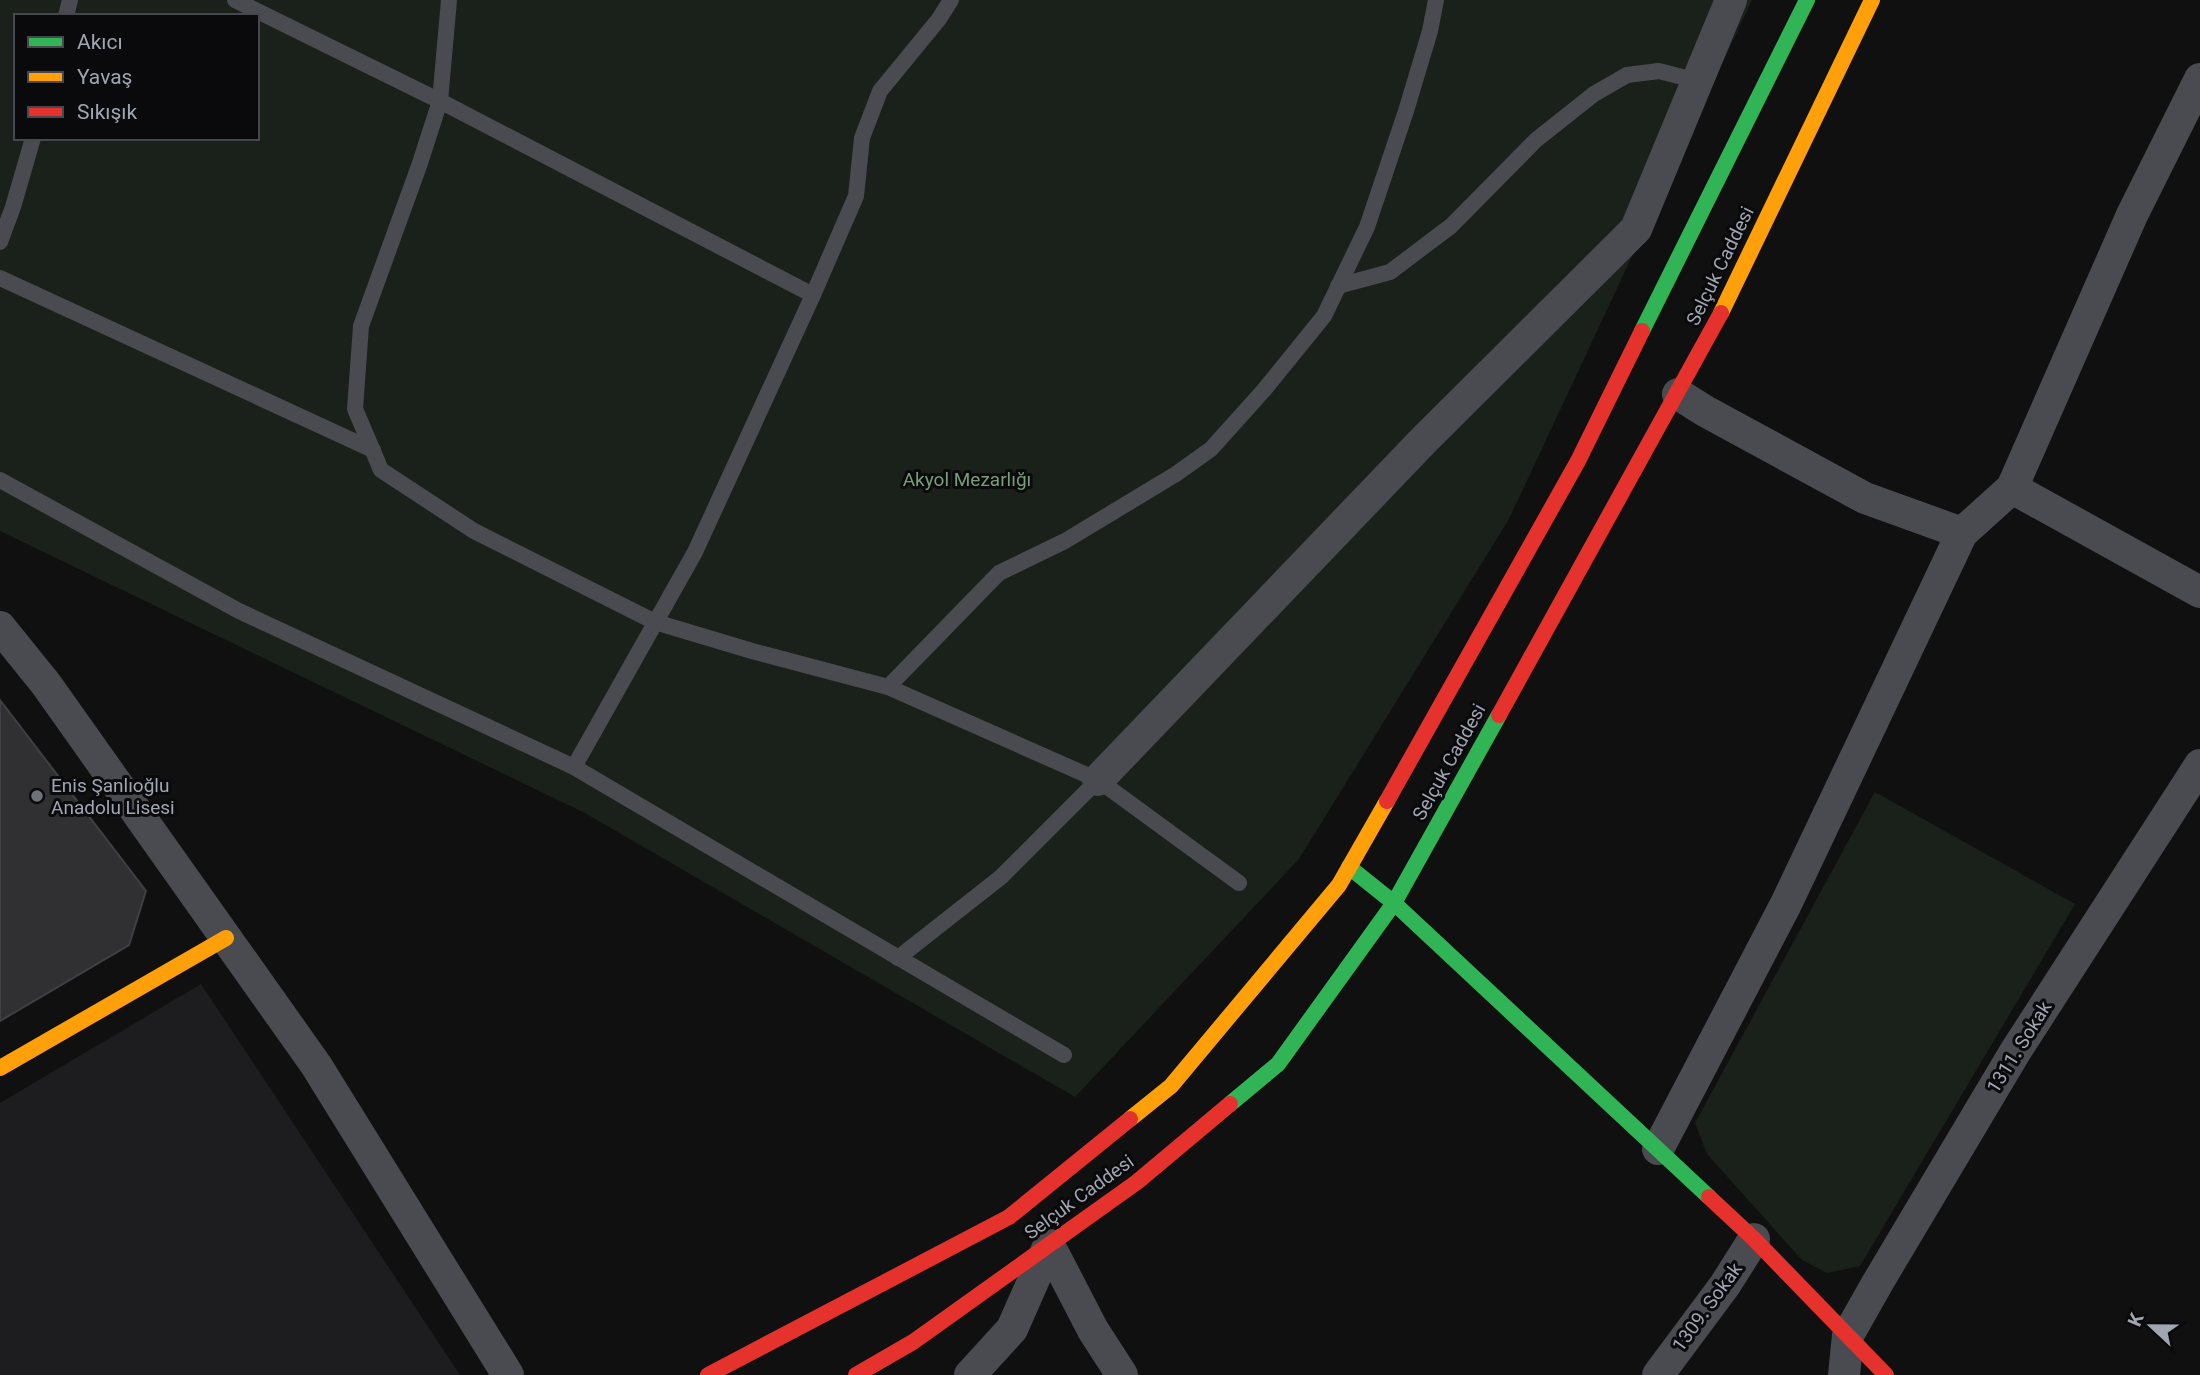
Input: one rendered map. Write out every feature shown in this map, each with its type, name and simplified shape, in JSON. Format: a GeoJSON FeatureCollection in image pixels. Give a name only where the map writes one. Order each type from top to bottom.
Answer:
{"type":"FeatureCollection","features":[{"type":"Feature","properties":{"kind":"main road"},"geometry":{"type":"LineString","coordinates":[[708,1375],[1009,1217],[1171,1086],[1339,885],[1578,461],[1807,0]]}},
{"type":"Feature","properties":{"kind":"main road","name":"Selçuk Caddesi"},"geometry":{"type":"LineString","coordinates":[[856,1375],[913,1342],[1137,1182],[1278,1064],[1394,903],[1712,332],[1872,0]]}},
{"type":"Feature","properties":{"kind":"main road"},"geometry":{"type":"LineString","coordinates":[[1349,867],[1394,903],[1754,1239],[1886,1375]]}},
{"type":"Feature","properties":{"kind":"main road"},"geometry":{"type":"LineString","coordinates":[[0,1068],[226,938]]}},
{"type":"Feature","properties":{"kind":"street"},"geometry":{"type":"LineString","coordinates":[[1098,780],[1423,441],[1636,229],[1731,0]]}},
{"type":"Feature","properties":{"kind":"street"},"geometry":{"type":"LineString","coordinates":[[1658,1149],[1786,904],[1962,533],[2012,488],[2132,215],[2200,79]]}},
{"type":"Feature","properties":{"kind":"street"},"geometry":{"type":"LineString","coordinates":[[1678,394],[1865,498],[1962,533]]}},
{"type":"Feature","properties":{"kind":"street"},"geometry":{"type":"LineString","coordinates":[[2012,488],[2200,592]]}},
{"type":"Feature","properties":{"kind":"street"},"geometry":{"type":"LineString","coordinates":[[0,627],[46,684],[316,1065],[508,1375]]}},
{"type":"Feature","properties":{"kind":"street","name":"1311. Sokak"},"geometry":{"type":"LineString","coordinates":[[1848,1335],[2015,1052],[2200,765]]}},
{"type":"Feature","properties":{"kind":"street","name":"1309. Sokak"},"geometry":{"type":"LineString","coordinates":[[1658,1375],[1754,1239]]}},
{"type":"Feature","properties":{"kind":"street"},"geometry":{"type":"LineString","coordinates":[[970,1375],[1012,1329],[1049,1245]]}},
{"type":"Feature","properties":{"kind":"street"},"geometry":{"type":"LineString","coordinates":[[1049,1245],[1093,1330],[1122,1375]]}},
{"type":"Feature","properties":{"kind":"street"},"geometry":{"type":"LineString","coordinates":[[1844,1375],[1848,1335]]}},
{"type":"Feature","properties":{"kind":"lane"},"geometry":{"type":"LineString","coordinates":[[235,0],[440,101],[813,295]]}},
{"type":"Feature","properties":{"kind":"lane"},"geometry":{"type":"LineString","coordinates":[[449,0],[440,101],[361,326],[355,409],[382,470],[474,531],[655,622],[888,687],[1098,780],[1239,883]]}},
{"type":"Feature","properties":{"kind":"lane"},"geometry":{"type":"LineString","coordinates":[[574,767],[695,552],[813,295],[856,196],[862,138],[880,91],[939,19],[951,0]]}},
{"type":"Feature","properties":{"kind":"lane"},"geometry":{"type":"LineString","coordinates":[[888,687],[999,573],[1065,541],[1176,474],[1211,449],[1264,390],[1324,316],[1367,227],[1406,111],[1430,31],[1436,0]]}},
{"type":"Feature","properties":{"kind":"lane"},"geometry":{"type":"LineString","coordinates":[[1338,286],[1390,272],[1451,226],[1536,140],[1594,94],[1628,75],[1658,71],[1698,81]]}},
{"type":"Feature","properties":{"kind":"lane"},"geometry":{"type":"LineString","coordinates":[[0,242],[32,140]]}},
{"type":"Feature","properties":{"kind":"lane"},"geometry":{"type":"LineString","coordinates":[[0,278],[373,450]]}},
{"type":"Feature","properties":{"kind":"lane"},"geometry":{"type":"LineString","coordinates":[[0,480],[239,611],[574,767],[1065,1055]]}},
{"type":"Feature","properties":{"kind":"lane"},"geometry":{"type":"LineString","coordinates":[[898,958],[1001,877],[1098,780]]}},
{"type":"Feature","properties":{"kind":"shaded area"},"geometry":{"type":"Polygon","coordinates":[[[201,984],[460,1375],[0,1375],[0,1103],[201,984]]]}},
{"type":"Feature","properties":{"kind":"green space","name":"Akyol Mezarlığı"},"geometry":{"type":"Polygon","coordinates":[[[0,0],[1752,0],[1509,519],[1299,859],[1075,1097],[585,813],[0,531],[0,0]]]}},
{"type":"Feature","properties":{"kind":"green space"},"geometry":{"type":"Polygon","coordinates":[[[1875,792],[2075,904],[1860,1266],[1827,1273],[1802,1260],[1707,1154],[1695,1123],[1875,792]]]}},
{"type":"Feature","properties":{"kind":"building","name":"Enis Şanlıoğlu Anadolu Lisesi"},"geometry":{"type":"Polygon","coordinates":[[[0,700],[146,891],[129,945],[0,1021],[0,700]]]}},
{"type":"Feature","properties":{"kind":"traffic: fast"},"geometry":{"type":"LineString","coordinates":[[1642,331],[1807,0]]}},
{"type":"Feature","properties":{"kind":"traffic: fast"},"geometry":{"type":"LineString","coordinates":[[1230,1104],[1278,1064],[1394,903],[1499,715]]}},
{"type":"Feature","properties":{"kind":"traffic: fast"},"geometry":{"type":"LineString","coordinates":[[1349,867],[1394,903],[1709,1197]]}},
{"type":"Feature","properties":{"kind":"traffic: slow"},"geometry":{"type":"LineString","coordinates":[[1721,313],[1872,0]]}},
{"type":"Feature","properties":{"kind":"traffic: slow"},"geometry":{"type":"LineString","coordinates":[[1130,1119],[1171,1086],[1339,885],[1387,801]]}},
{"type":"Feature","properties":{"kind":"traffic: slow"},"geometry":{"type":"LineString","coordinates":[[0,1068],[226,938]]}},
{"type":"Feature","properties":{"kind":"traffic: jam"},"geometry":{"type":"LineString","coordinates":[[1499,715],[1721,313]]}},
{"type":"Feature","properties":{"kind":"traffic: jam"},"geometry":{"type":"LineString","coordinates":[[1387,801],[1578,461],[1642,331]]}},
{"type":"Feature","properties":{"kind":"traffic: jam"},"geometry":{"type":"LineString","coordinates":[[856,1375],[913,1342],[1137,1182],[1230,1104]]}},
{"type":"Feature","properties":{"kind":"traffic: jam"},"geometry":{"type":"LineString","coordinates":[[708,1375],[1009,1217],[1130,1119]]}},
{"type":"Feature","properties":{"kind":"traffic: jam"},"geometry":{"type":"LineString","coordinates":[[1709,1197],[1754,1239],[1886,1375]]}},
{"type":"Feature","properties":{"kind":"place","name":"Enis Şanlıoğlu Anadolu Lisesi"},"geometry":{"type":"Point","coordinates":[37,796]}}]}
